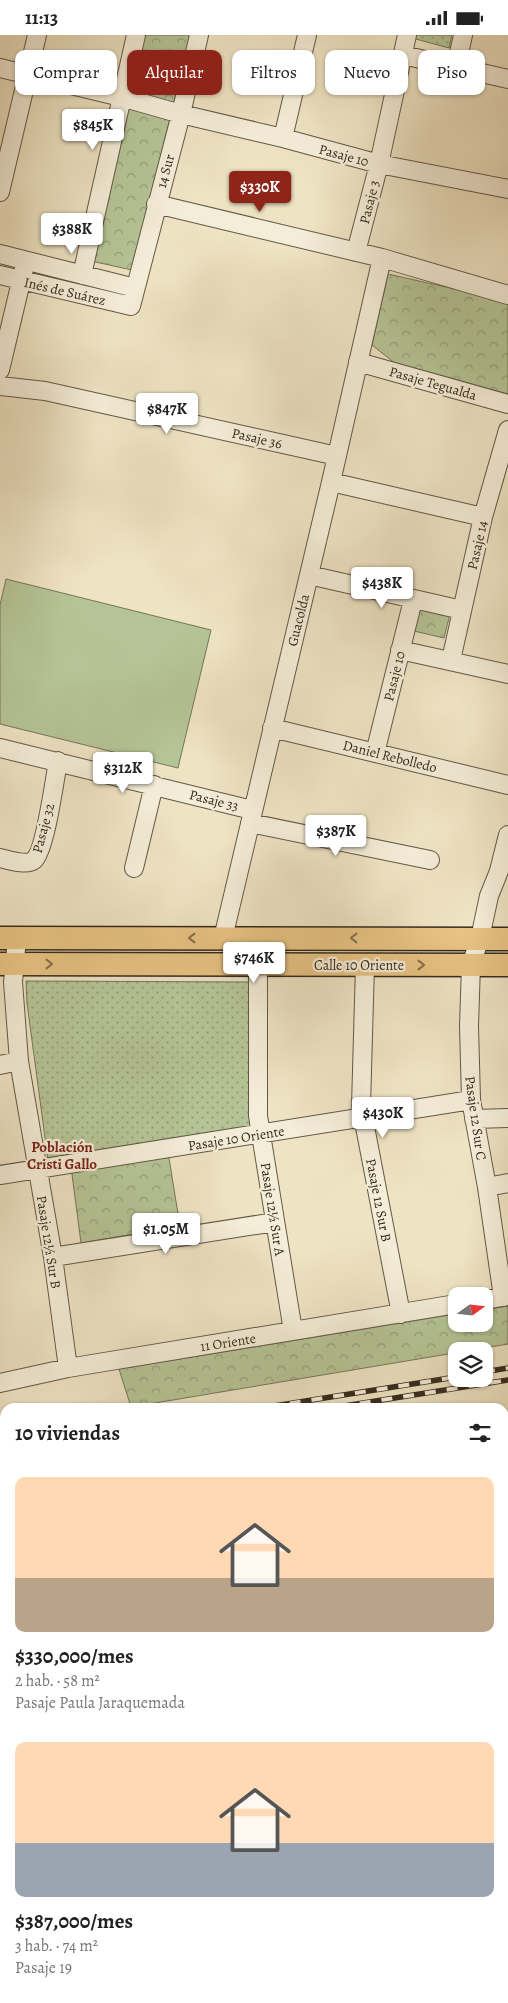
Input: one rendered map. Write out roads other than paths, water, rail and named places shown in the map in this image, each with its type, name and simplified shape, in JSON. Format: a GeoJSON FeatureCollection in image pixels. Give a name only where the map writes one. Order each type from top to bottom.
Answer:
{"type":"FeatureCollection","features":[{"type":"Feature","properties":{"kind":"main road","name":"Calle 10 Oriente"},"geometry":{"type":"LineString","coordinates":[[8,938],[508,939]]}},
{"type":"Feature","properties":{"kind":"main road","name":"Calle 10 Oriente"},"geometry":{"type":"LineString","coordinates":[[8,964],[508,965]]}},
{"type":"Feature","properties":{"kind":"street"},"geometry":{"type":"LineString","coordinates":[[33,50],[37,35]]}},
{"type":"Feature","properties":{"kind":"street"},"geometry":{"type":"LineString","coordinates":[[82,275],[136,35]]}},
{"type":"Feature","properties":{"kind":"street","name":"14 Sur"},"geometry":{"type":"LineString","coordinates":[[131,306],[199,35]]}},
{"type":"Feature","properties":{"kind":"street"},"geometry":{"type":"LineString","coordinates":[[283,138],[307,35]]}},
{"type":"Feature","properties":{"kind":"street","name":"Pasaje 3"},"geometry":{"type":"LineString","coordinates":[[404,50],[407,35]]}},
{"type":"Feature","properties":{"kind":"street"},"geometry":{"type":"LineString","coordinates":[[460,50],[463,35]]}},
{"type":"Feature","properties":{"kind":"street","name":"Pasaje 10"},"geometry":{"type":"LineString","coordinates":[[0,68],[15,72]]}},
{"type":"Feature","properties":{"kind":"street"},"geometry":{"type":"LineString","coordinates":[[485,74],[508,79]]}},
{"type":"Feature","properties":{"kind":"street"},"geometry":{"type":"LineString","coordinates":[[0,192],[22,95]]}},
{"type":"Feature","properties":{"kind":"street","name":"Pasaje 10"},"geometry":{"type":"LineString","coordinates":[[112,95],[379,164],[508,189]]}},
{"type":"Feature","properties":{"kind":"street","name":"Pasaje 3"},"geometry":{"type":"LineString","coordinates":[[356,253],[394,95]]}},
{"type":"Feature","properties":{"kind":"street"},"geometry":{"type":"LineString","coordinates":[[156,205],[382,259],[508,295]]}},
{"type":"Feature","properties":{"kind":"street","name":"Inés de Suárez"},"geometry":{"type":"LineString","coordinates":[[0,254],[135,288]]}},
{"type":"Feature","properties":{"kind":"street","name":"Guacolda"},"geometry":{"type":"LineString","coordinates":[[223,938],[382,259]]}},
{"type":"Feature","properties":{"kind":"street"},"geometry":{"type":"LineString","coordinates":[[0,371],[26,260]]}},
{"type":"Feature","properties":{"kind":"street","name":"Inés de Suárez"},"geometry":{"type":"LineString","coordinates":[[0,275],[131,306]]}},
{"type":"Feature","properties":{"kind":"street","name":"Pasaje Tegualda"},"geometry":{"type":"LineString","coordinates":[[358,362],[508,404]]}},
{"type":"Feature","properties":{"kind":"street","name":"Pasaje 36"},"geometry":{"type":"LineString","coordinates":[[0,386],[45,391],[337,456]]}},
{"type":"Feature","properties":{"kind":"street","name":"Pasaje 14"},"geometry":{"type":"LineString","coordinates":[[451,660],[483,517],[508,430]]}},
{"type":"Feature","properties":{"kind":"street"},"geometry":{"type":"LineString","coordinates":[[331,482],[483,517]]}},
{"type":"Feature","properties":{"kind":"street"},"geometry":{"type":"LineString","coordinates":[[309,575],[462,610]]}},
{"type":"Feature","properties":{"kind":"street","name":"Pasaje 10"},"geometry":{"type":"LineString","coordinates":[[375,753],[413,600]]}},
{"type":"Feature","properties":{"kind":"street"},"geometry":{"type":"LineString","coordinates":[[400,649],[508,674]]}},
{"type":"Feature","properties":{"kind":"street","name":"Daniel Rebolledo"},"geometry":{"type":"LineString","coordinates":[[272,728],[508,785]]}},
{"type":"Feature","properties":{"kind":"street","name":"Pasaje 33"},"geometry":{"type":"LineString","coordinates":[[0,748],[154,785],[251,816],[430,860]]}},
{"type":"Feature","properties":{"kind":"street","name":"Pasaje 32"},"geometry":{"type":"LineString","coordinates":[[0,858],[28,863],[38,857],[45,832],[58,761]]}},
{"type":"Feature","properties":{"kind":"street"},"geometry":{"type":"LineString","coordinates":[[134,868],[154,785]]}},
{"type":"Feature","properties":{"kind":"street","name":"Pasaje 12 Sur C"},"geometry":{"type":"LineString","coordinates":[[505,1296],[471,1100],[469,1067],[471,965],[480,939],[489,896],[499,871],[508,835]]}},
{"type":"Feature","properties":{"kind":"street","name":"Pasaje 12½ Sur B"},"geometry":{"type":"LineString","coordinates":[[8,938],[8,964],[13,982],[19,1061],[52,1257],[68,1368]]}},
{"type":"Feature","properties":{"kind":"street"},"geometry":{"type":"LineString","coordinates":[[223,938],[245,951],[258,966]]}},
{"type":"Feature","properties":{"kind":"street","name":"Pasaje 12 Sur B"},"geometry":{"type":"LineString","coordinates":[[365,965],[360,1095],[401,1313]]}},
{"type":"Feature","properties":{"kind":"street","name":"Pasaje 12½ Sur A"},"geometry":{"type":"LineString","coordinates":[[258,966],[257,1101],[260,1134],[293,1331]]}},
{"type":"Feature","properties":{"kind":"street"},"geometry":{"type":"LineString","coordinates":[[0,1065],[19,1061]]}},
{"type":"Feature","properties":{"kind":"street","name":"Pasaje 10 Oriente"},"geometry":{"type":"LineString","coordinates":[[0,1175],[471,1100]]}},
{"type":"Feature","properties":{"kind":"street"},"geometry":{"type":"LineString","coordinates":[[474,1119],[508,1118]]}},
{"type":"Feature","properties":{"kind":"street"},"geometry":{"type":"LineString","coordinates":[[486,1187],[508,1183]]}},
{"type":"Feature","properties":{"kind":"street"},"geometry":{"type":"LineString","coordinates":[[52,1257],[275,1222]]}},
{"type":"Feature","properties":{"kind":"street","name":"11 Oriente"},"geometry":{"type":"LineString","coordinates":[[0,1383],[68,1368],[448,1305]]}},
{"type":"Feature","properties":{"kind":"railway"},"geometry":{"type":"LineString","coordinates":[[493,1370],[508,1368]]}},
{"type":"Feature","properties":{"kind":"railway"},"geometry":{"type":"LineString","coordinates":[[293,1403],[448,1378]]}},
{"type":"Feature","properties":{"kind":"railway"},"geometry":{"type":"LineString","coordinates":[[363,1403],[508,1380]]}},
{"type":"Feature","properties":{"kind":"district","name":"Población Cristi Gallo"},"geometry":{"type":"Point","coordinates":[62,1156]}}]}
